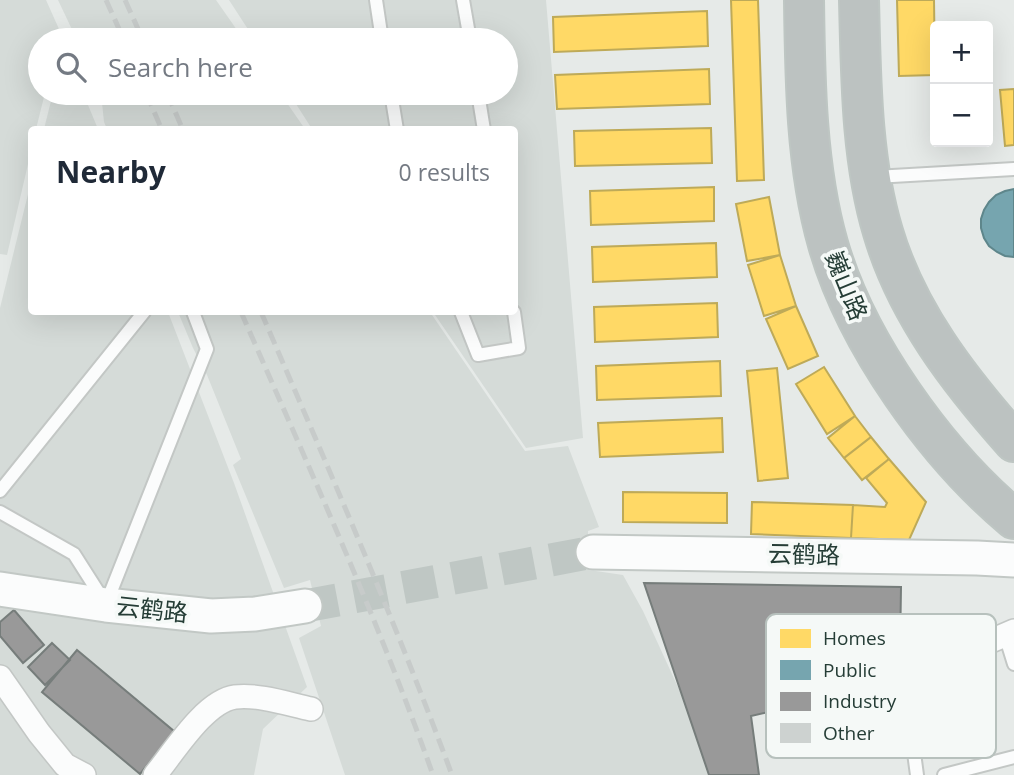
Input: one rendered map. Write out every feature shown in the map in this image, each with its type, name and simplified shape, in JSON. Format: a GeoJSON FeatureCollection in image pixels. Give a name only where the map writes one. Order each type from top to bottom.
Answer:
{"type":"FeatureCollection","features":[{"type":"Feature","properties":{"kind":"highway","name":"巍山路"},"geometry":{"type":"LineString","coordinates":[[804,0],[807,86],[814,166],[823,222],[836,270],[857,317],[900,390],[965,471],[990,499],[1014,519]]}},
{"type":"Feature","properties":{"kind":"highway"},"geometry":{"type":"LineString","coordinates":[[859,0],[863,100],[871,177],[883,234],[915,307],[949,362],[1014,442]]}},
{"type":"Feature","properties":{"kind":"street","name":"云鹤路"},"geometry":{"type":"LineString","coordinates":[[593,552],[963,557],[1014,561]]}},
{"type":"Feature","properties":{"kind":"street","name":"云鹤路"},"geometry":{"type":"LineString","coordinates":[[0,589],[106,605],[211,616],[255,614],[305,606]]}},
{"type":"Feature","properties":{"kind":"street"},"geometry":{"type":"LineString","coordinates":[[0,677],[65,765],[84,775]]}},
{"type":"Feature","properties":{"kind":"street"},"geometry":{"type":"LineString","coordinates":[[155,775],[205,712],[233,697],[249,697],[310,709]]}},
{"type":"Feature","properties":{"kind":"lane"},"geometry":{"type":"LineString","coordinates":[[376,0],[380,28]]}},
{"type":"Feature","properties":{"kind":"lane"},"geometry":{"type":"LineString","coordinates":[[463,0],[468,28]]}},
{"type":"Feature","properties":{"kind":"lane"},"geometry":{"type":"LineString","coordinates":[[393,105],[396,126]]}},
{"type":"Feature","properties":{"kind":"lane"},"geometry":{"type":"LineString","coordinates":[[480,105],[483,126]]}},
{"type":"Feature","properties":{"kind":"lane"},"geometry":{"type":"LineString","coordinates":[[871,177],[1014,169]]}},
{"type":"Feature","properties":{"kind":"lane"},"geometry":{"type":"LineString","coordinates":[[0,491],[143,315]]}},
{"type":"Feature","properties":{"kind":"lane"},"geometry":{"type":"LineString","coordinates":[[106,605],[207,349],[193,315]]}},
{"type":"Feature","properties":{"kind":"lane"},"geometry":{"type":"LineString","coordinates":[[462,315],[478,355],[520,348],[514,315]]}},
{"type":"Feature","properties":{"kind":"lane"},"geometry":{"type":"LineString","coordinates":[[0,512],[74,554],[106,605]]}},
{"type":"Feature","properties":{"kind":"lane"},"geometry":{"type":"LineString","coordinates":[[1010,633],[1014,664]]}},
{"type":"Feature","properties":{"kind":"lane"},"geometry":{"type":"LineString","coordinates":[[944,775],[1014,757]]}},
{"type":"Feature","properties":{"kind":"shaded area"},"geometry":{"type":"Polygon","coordinates":[[[0,0],[46,0],[59,28],[28,28],[28,105],[42,105],[37,126],[28,126],[28,164],[7,255],[0,254],[0,0]]]}},
{"type":"Feature","properties":{"kind":"shaded area"},"geometry":{"type":"Polygon","coordinates":[[[58,0],[216,0],[236,28],[71,28],[58,0]]]}},
{"type":"Feature","properties":{"kind":"shaded area"},"geometry":{"type":"Polygon","coordinates":[[[229,0],[546,0],[583,438],[526,448],[435,315],[518,315],[518,126],[310,126],[297,105],[518,105],[518,28],[247,28],[229,0]]]}},
{"type":"Feature","properties":{"kind":"shaded area"},"geometry":{"type":"Polygon","coordinates":[[[50,105],[88,105],[97,126],[45,126],[50,105]]]}},
{"type":"Feature","properties":{"kind":"shaded area"},"geometry":{"type":"Polygon","coordinates":[[[102,105],[288,105],[303,126],[106,126],[102,105]]]}},
{"type":"Feature","properties":{"kind":"shaded area"},"geometry":{"type":"Polygon","coordinates":[[[28,194],[28,315],[169,315],[234,483],[307,687],[263,729],[254,775],[0,775],[0,308],[28,194]]]}},
{"type":"Feature","properties":{"kind":"shaded area"},"geometry":{"type":"Polygon","coordinates":[[[179,315],[432,315],[525,451],[568,446],[599,527],[588,531],[589,570],[623,575],[643,611],[689,711],[709,775],[345,775],[299,638],[321,626],[310,580],[284,588],[233,465],[241,459],[207,375],[179,315]]]}},
{"type":"Feature","properties":{"kind":"building: Homes"},"geometry":{"type":"Polygon","coordinates":[[[731,0],[758,0],[764,180],[737,181],[731,0]]]}},
{"type":"Feature","properties":{"kind":"building: Homes"},"geometry":{"type":"Polygon","coordinates":[[[897,0],[934,0],[934,21],[930,21],[930,75],[899,76],[897,0]]]}},
{"type":"Feature","properties":{"kind":"building: Homes"},"geometry":{"type":"Polygon","coordinates":[[[707,11],[708,46],[554,52],[553,17],[707,11]]]}},
{"type":"Feature","properties":{"kind":"building: Homes"},"geometry":{"type":"Polygon","coordinates":[[[709,69],[710,104],[557,109],[555,75],[709,69]]]}},
{"type":"Feature","properties":{"kind":"building: Homes"},"geometry":{"type":"Polygon","coordinates":[[[1014,89],[1014,145],[1005,146],[1000,90],[1014,89]]]}},
{"type":"Feature","properties":{"kind":"building: Homes"},"geometry":{"type":"Polygon","coordinates":[[[711,128],[712,163],[575,166],[574,131],[711,128]]]}},
{"type":"Feature","properties":{"kind":"building: Homes"},"geometry":{"type":"Polygon","coordinates":[[[714,187],[714,221],[591,225],[590,191],[714,187]]]}},
{"type":"Feature","properties":{"kind":"building: Homes"},"geometry":{"type":"Polygon","coordinates":[[[769,197],[780,255],[747,261],[736,204],[769,197]]]}},
{"type":"Feature","properties":{"kind":"building: Homes"},"geometry":{"type":"Polygon","coordinates":[[[716,243],[717,277],[593,282],[592,247],[716,243]]]}},
{"type":"Feature","properties":{"kind":"building: Homes"},"geometry":{"type":"Polygon","coordinates":[[[780,255],[796,306],[764,316],[748,265],[780,255]]]}},
{"type":"Feature","properties":{"kind":"building: Homes"},"geometry":{"type":"Polygon","coordinates":[[[717,303],[718,337],[595,342],[594,307],[717,303]]]}},
{"type":"Feature","properties":{"kind":"building: Homes"},"geometry":{"type":"Polygon","coordinates":[[[796,306],[818,356],[788,369],[766,319],[796,306]]]}},
{"type":"Feature","properties":{"kind":"building: Homes"},"geometry":{"type":"Polygon","coordinates":[[[720,361],[721,396],[597,400],[596,366],[720,361]]]}},
{"type":"Feature","properties":{"kind":"building: Homes"},"geometry":{"type":"Polygon","coordinates":[[[824,367],[855,416],[827,434],[796,384],[824,367]]]}},
{"type":"Feature","properties":{"kind":"building: Homes"},"geometry":{"type":"Polygon","coordinates":[[[777,368],[788,478],[758,481],[747,371],[777,368]]]}},
{"type":"Feature","properties":{"kind":"building: Homes"},"geometry":{"type":"Polygon","coordinates":[[[855,416],[871,437],[844,458],[828,438],[855,416]]]}},
{"type":"Feature","properties":{"kind":"building: Homes"},"geometry":{"type":"Polygon","coordinates":[[[722,418],[723,452],[600,457],[598,423],[722,418]]]}},
{"type":"Feature","properties":{"kind":"building: Homes"},"geometry":{"type":"Polygon","coordinates":[[[871,437],[889,459],[862,480],[844,458],[871,437]]]}},
{"type":"Feature","properties":{"kind":"building: Homes"},"geometry":{"type":"Polygon","coordinates":[[[889,459],[926,502],[909,540],[851,538],[853,505],[885,507],[887,503],[866,478],[889,459]]]}},
{"type":"Feature","properties":{"kind":"building: Homes"},"geometry":{"type":"Polygon","coordinates":[[[623,492],[727,493],[727,523],[623,522],[623,492]]]}},
{"type":"Feature","properties":{"kind":"building: Homes"},"geometry":{"type":"Polygon","coordinates":[[[752,502],[853,505],[851,538],[751,534],[752,502]]]}},
{"type":"Feature","properties":{"kind":"building: Public"},"geometry":{"type":"Polygon","coordinates":[[[1014,189],[1014,257],[1005,256],[989,246],[981,228],[981,219],[989,202],[996,195],[1014,189]]]}},
{"type":"Feature","properties":{"kind":"building: Industry"},"geometry":{"type":"Polygon","coordinates":[[[644,583],[901,587],[901,614],[766,614],[766,713],[751,716],[759,775],[709,775],[644,583]]]}},
{"type":"Feature","properties":{"kind":"building: Industry"},"geometry":{"type":"Polygon","coordinates":[[[14,610],[44,645],[23,663],[0,636],[0,622],[14,610]]]}},
{"type":"Feature","properties":{"kind":"building: Industry"},"geometry":{"type":"Polygon","coordinates":[[[52,643],[70,660],[45,685],[28,667],[52,643]]]}},
{"type":"Feature","properties":{"kind":"building: Industry"},"geometry":{"type":"Polygon","coordinates":[[[77,650],[175,732],[140,774],[42,692],[77,650]]]}},
{"type":"Feature","properties":{"kind":"tunnel"},"geometry":{"type":"LineString","coordinates":[[305,606],[593,552]]}},
{"type":"Feature","properties":{"kind":"railway"},"geometry":{"type":"LineString","coordinates":[[106,0],[119,28]]}},
{"type":"Feature","properties":{"kind":"railway"},"geometry":{"type":"LineString","coordinates":[[125,0],[138,28]]}},
{"type":"Feature","properties":{"kind":"railway"},"geometry":{"type":"LineString","coordinates":[[151,105],[160,126]]}},
{"type":"Feature","properties":{"kind":"railway"},"geometry":{"type":"LineString","coordinates":[[172,105],[181,126]]}},
{"type":"Feature","properties":{"kind":"railway"},"geometry":{"type":"LineString","coordinates":[[242,315],[365,599],[433,775]]}},
{"type":"Feature","properties":{"kind":"railway"},"geometry":{"type":"LineString","coordinates":[[262,315],[383,600],[452,775]]}}]}
